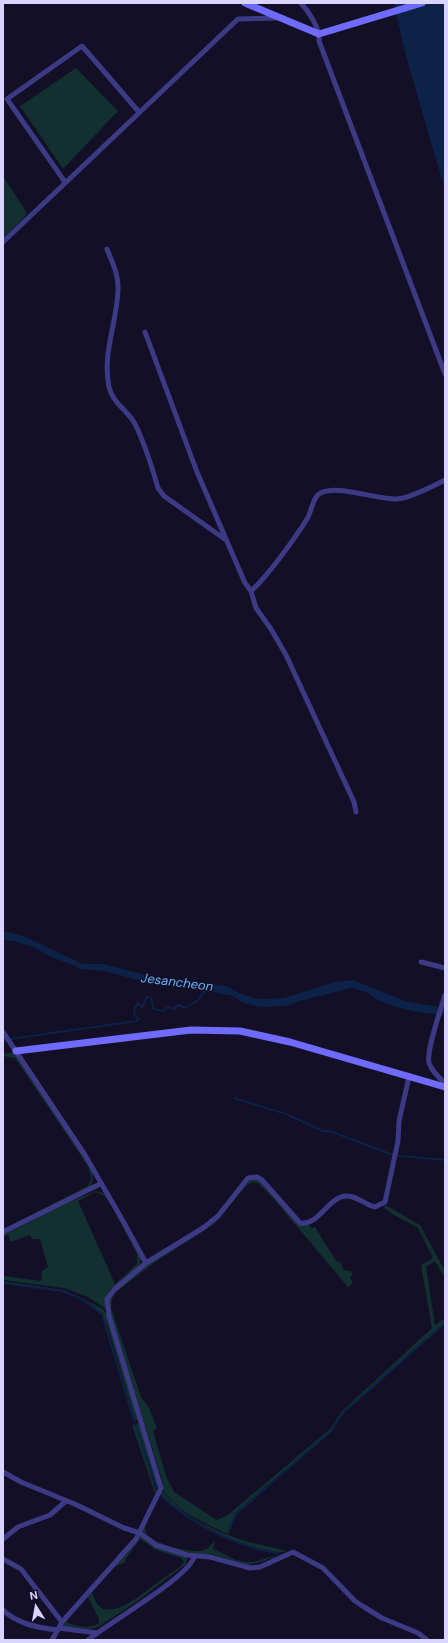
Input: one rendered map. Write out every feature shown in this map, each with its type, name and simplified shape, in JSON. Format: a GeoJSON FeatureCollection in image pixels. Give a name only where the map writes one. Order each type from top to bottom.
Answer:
{"type":"FeatureCollection","features":[{"type":"Feature","properties":{"kind":"street"},"geometry":{"type":"LineString","coordinates":[[245,3],[277,18],[319,34],[422,3]]}},
{"type":"Feature","properties":{"kind":"street"},"geometry":{"type":"LineString","coordinates":[[303,4],[319,34],[319,41],[445,374]]}},
{"type":"Feature","properties":{"kind":"street"},"geometry":{"type":"LineString","coordinates":[[3,242],[238,19],[277,18]]}},
{"type":"Feature","properties":{"kind":"street"},"geometry":{"type":"LineString","coordinates":[[65,182],[6,99],[82,46],[139,112]]}},
{"type":"Feature","properties":{"kind":"street"},"geometry":{"type":"LineString","coordinates":[[106,249],[115,268],[118,290],[107,352],[108,377],[115,402],[134,423],[158,488],[164,496],[227,540]]}},
{"type":"Feature","properties":{"kind":"street"},"geometry":{"type":"LineString","coordinates":[[145,332],[192,459],[245,583],[251,591],[256,608],[279,642],[307,698],[316,722],[354,802],[356,812]]}},
{"type":"Feature","properties":{"kind":"street"},"geometry":{"type":"LineString","coordinates":[[251,591],[299,532],[310,514],[315,499],[319,494],[327,491],[340,491],[398,499],[445,480]]}},
{"type":"Feature","properties":{"kind":"street"},"geometry":{"type":"LineString","coordinates":[[421,962],[445,968]]}},
{"type":"Feature","properties":{"kind":"street"},"geometry":{"type":"LineString","coordinates":[[445,995],[431,1044],[429,1060],[435,1074],[445,1083]]}},
{"type":"Feature","properties":{"kind":"street"},"geometry":{"type":"LineString","coordinates":[[16,1050],[192,1030],[240,1031],[290,1042],[445,1087]]}},
{"type":"Feature","properties":{"kind":"street"},"geometry":{"type":"LineString","coordinates":[[3,1032],[85,1155],[100,1184],[123,1221],[146,1263]]}},
{"type":"Feature","properties":{"kind":"street"},"geometry":{"type":"LineString","coordinates":[[52,1640],[62,1622],[129,1550],[140,1533],[161,1488],[109,1316],[107,1299],[115,1289],[146,1263],[214,1219],[245,1181],[252,1177],[262,1180],[300,1223],[307,1223],[313,1220],[334,1201],[344,1196],[356,1198],[375,1207],[382,1205],[385,1202],[395,1158],[398,1141],[398,1121],[409,1077]]}},
{"type":"Feature","properties":{"kind":"street"},"geometry":{"type":"LineString","coordinates":[[3,1232],[100,1184]]}},
{"type":"Feature","properties":{"kind":"street"},"geometry":{"type":"LineString","coordinates":[[3,1472],[21,1482],[124,1528],[140,1533],[156,1545],[194,1557],[210,1557],[250,1568],[260,1566],[293,1552],[323,1568],[355,1601],[364,1607],[382,1618],[418,1633],[427,1640]]}},
{"type":"Feature","properties":{"kind":"street"},"geometry":{"type":"LineString","coordinates":[[3,1538],[18,1526],[50,1515],[66,1501]]}},
{"type":"Feature","properties":{"kind":"street"},"geometry":{"type":"LineString","coordinates":[[88,1640],[169,1582],[189,1566],[194,1557]]}},
{"type":"Feature","properties":{"kind":"street"},"geometry":{"type":"LineString","coordinates":[[3,1559],[21,1569],[62,1622]]}},
{"type":"Feature","properties":{"kind":"street"},"geometry":{"type":"LineString","coordinates":[[3,1610],[12,1618],[44,1628],[97,1633]]}},
{"type":"Feature","properties":{"kind":"green space"},"geometry":{"type":"Polygon","coordinates":[[[76,68],[118,111],[63,169],[20,106],[76,68]]]}},
{"type":"Feature","properties":{"kind":"green space"},"geometry":{"type":"Polygon","coordinates":[[[3,176],[27,213],[24,218],[3,238],[3,176]]]}},
{"type":"Feature","properties":{"kind":"green space"},"geometry":{"type":"Polygon","coordinates":[[[11,1053],[15,1055],[23,1065],[89,1164],[93,1174],[91,1186],[3,1231],[3,1229],[88,1186],[91,1178],[88,1166],[15,1058],[3,1056],[3,1054],[11,1053]]]}},
{"type":"Feature","properties":{"kind":"green space"},"geometry":{"type":"Polygon","coordinates":[[[252,1178],[261,1180],[297,1221],[308,1224],[312,1228],[315,1227],[336,1261],[340,1262],[344,1270],[351,1271],[353,1274],[350,1277],[353,1283],[348,1287],[271,1196],[259,1184],[253,1182],[247,1185],[214,1224],[155,1262],[115,1293],[112,1299],[111,1308],[141,1397],[149,1408],[157,1428],[153,1431],[166,1476],[174,1492],[217,1520],[229,1514],[331,1428],[341,1412],[432,1328],[421,1265],[433,1258],[418,1228],[392,1214],[383,1207],[386,1205],[420,1225],[445,1271],[445,1278],[435,1261],[426,1267],[435,1325],[445,1318],[445,1322],[342,1413],[331,1430],[235,1513],[228,1534],[192,1516],[168,1497],[162,1489],[163,1483],[110,1314],[109,1299],[113,1292],[147,1265],[207,1226],[246,1182],[252,1178]]]}},
{"type":"Feature","properties":{"kind":"green space"},"geometry":{"type":"Polygon","coordinates":[[[96,1191],[106,1194],[141,1259],[139,1266],[109,1292],[106,1309],[88,1297],[64,1288],[3,1280],[3,1276],[41,1281],[42,1271],[48,1267],[40,1239],[32,1239],[30,1235],[11,1242],[8,1235],[3,1237],[3,1234],[18,1228],[62,1205],[96,1191]],[[96,1192],[78,1201],[115,1284],[137,1264],[137,1254],[109,1201],[103,1195],[96,1192]]]}},
{"type":"Feature","properties":{"kind":"green space"},"geometry":{"type":"Polygon","coordinates":[[[3,1281],[64,1290],[78,1297],[51,1289],[7,1284],[3,1281]]]}},
{"type":"Feature","properties":{"kind":"green space"},"geometry":{"type":"Polygon","coordinates":[[[80,1298],[102,1308],[106,1313],[139,1420],[135,1420],[108,1327],[101,1314],[91,1304],[80,1298]]]}},
{"type":"Feature","properties":{"kind":"green space"},"geometry":{"type":"Polygon","coordinates":[[[140,1422],[159,1482],[157,1488],[136,1424],[140,1422]]]}},
{"type":"Feature","properties":{"kind":"green space"},"geometry":{"type":"Polygon","coordinates":[[[135,1424],[156,1491],[155,1493],[132,1425],[135,1424]]]}},
{"type":"Feature","properties":{"kind":"green space"},"geometry":{"type":"Polygon","coordinates":[[[161,1490],[189,1515],[211,1528],[246,1541],[286,1551],[274,1552],[258,1549],[239,1543],[220,1534],[201,1523],[184,1512],[170,1502],[160,1493],[161,1490]]]}},
{"type":"Feature","properties":{"kind":"green space"},"geometry":{"type":"Polygon","coordinates":[[[146,1519],[145,1529],[147,1534],[143,1531],[146,1519]]]}},
{"type":"Feature","properties":{"kind":"green space"},"geometry":{"type":"Polygon","coordinates":[[[140,1536],[187,1556],[186,1564],[139,1600],[98,1627],[90,1629],[62,1627],[65,1622],[86,1627],[99,1623],[99,1619],[88,1597],[92,1592],[99,1607],[104,1609],[118,1608],[126,1605],[141,1595],[176,1570],[184,1562],[181,1558],[156,1550],[140,1539],[125,1560],[126,1562],[114,1567],[140,1536]]]}},
{"type":"Feature","properties":{"kind":"green space"},"geometry":{"type":"Polygon","coordinates":[[[150,1538],[165,1545],[191,1551],[205,1549],[215,1540],[213,1549],[236,1560],[246,1562],[253,1562],[278,1555],[264,1561],[248,1565],[212,1554],[193,1554],[171,1548],[154,1541],[150,1538]]]}},
{"type":"Feature","properties":{"kind":"water"},"geometry":{"type":"Polygon","coordinates":[[[394,3],[445,3],[445,190],[405,53],[394,3]]]}},
{"type":"Feature","properties":{"kind":"water","name":"Jesancheon"},"geometry":{"type":"Polygon","coordinates":[[[3,931],[23,936],[83,964],[103,964],[161,979],[226,986],[239,993],[257,999],[284,998],[335,982],[353,980],[405,1001],[445,1008],[445,1016],[413,1011],[390,1005],[374,998],[367,992],[351,988],[296,1002],[287,1006],[261,1007],[243,1003],[233,996],[190,988],[160,986],[104,971],[82,969],[47,955],[33,947],[13,941],[3,940],[3,931]]]}},
{"type":"Feature","properties":{"kind":"waterway","name":"Jesancheon"},"geometry":{"type":"LineString","coordinates":[[10,1039],[137,1021],[139,1019],[134,1014],[135,1008],[138,1003],[142,1007],[147,997],[151,998],[154,1009],[163,1011],[168,1007],[174,1009],[178,1005],[185,1008],[197,1001],[207,989]]}},
{"type":"Feature","properties":{"kind":"waterway"},"geometry":{"type":"LineString","coordinates":[[234,1098],[286,1114],[323,1131],[330,1131],[393,1155]]}},
{"type":"Feature","properties":{"kind":"waterway"},"geometry":{"type":"LineString","coordinates":[[399,1156],[445,1160]]}},
{"type":"Feature","properties":{"kind":"waterway"},"geometry":{"type":"LineString","coordinates":[[3,1283],[62,1291],[80,1298],[102,1314],[134,1421]]}},
{"type":"Feature","properties":{"kind":"waterway"},"geometry":{"type":"LineString","coordinates":[[229,1530],[236,1514],[332,1430],[343,1413],[445,1323]]}},
{"type":"Feature","properties":{"kind":"waterway"},"geometry":{"type":"LineString","coordinates":[[136,1426],[157,1488]]}},
{"type":"Feature","properties":{"kind":"waterway"},"geometry":{"type":"LineString","coordinates":[[161,1495],[173,1506],[214,1532],[245,1545],[277,1553]]}}]}
